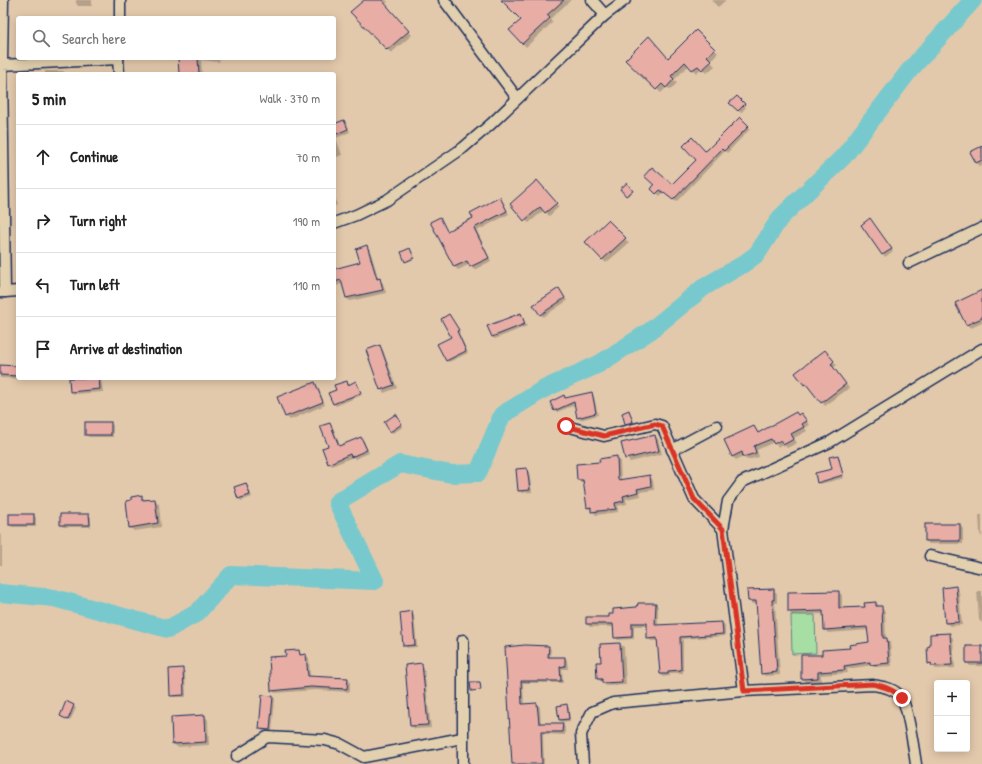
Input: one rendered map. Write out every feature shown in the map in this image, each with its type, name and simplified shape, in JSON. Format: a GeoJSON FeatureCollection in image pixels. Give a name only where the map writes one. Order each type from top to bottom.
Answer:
{"type":"FeatureCollection","features":[{"type":"Feature","properties":{"kind":"street"},"geometry":{"type":"LineString","coordinates":[[3,0],[1,65],[3,292],[16,291]]}},
{"type":"Feature","properties":{"kind":"street"},"geometry":{"type":"LineString","coordinates":[[120,0],[120,16]]}},
{"type":"Feature","properties":{"kind":"street"},"geometry":{"type":"LineString","coordinates":[[444,0],[517,98]]}},
{"type":"Feature","properties":{"kind":"street"},"geometry":{"type":"LineString","coordinates":[[592,0],[605,16]]}},
{"type":"Feature","properties":{"kind":"street"},"geometry":{"type":"LineString","coordinates":[[336,222],[356,215],[387,200],[463,148],[605,16],[625,0]]}},
{"type":"Feature","properties":{"kind":"street"},"geometry":{"type":"LineString","coordinates":[[1,65],[98,60]]}},
{"type":"Feature","properties":{"kind":"street"},"geometry":{"type":"LineString","coordinates":[[118,60],[119,72]]}},
{"type":"Feature","properties":{"kind":"street"},"geometry":{"type":"LineString","coordinates":[[909,263],[982,228]]}},
{"type":"Feature","properties":{"kind":"street"},"geometry":{"type":"LineString","coordinates":[[744,691],[723,529],[728,501],[742,482],[830,442],[982,349]]}},
{"type":"Feature","properties":{"kind":"street"},"geometry":{"type":"LineString","coordinates":[[566,426],[604,436],[655,424],[662,426],[694,499],[723,529]]}},
{"type":"Feature","properties":{"kind":"street"},"geometry":{"type":"LineString","coordinates":[[672,450],[717,426]]}},
{"type":"Feature","properties":{"kind":"street"},"geometry":{"type":"LineString","coordinates":[[930,556],[982,568]]}},
{"type":"Feature","properties":{"kind":"street"},"geometry":{"type":"LineString","coordinates":[[463,640],[463,764]]}},
{"type":"Feature","properties":{"kind":"street"},"geometry":{"type":"LineString","coordinates":[[583,764],[581,734],[592,712],[613,703],[744,691],[873,684],[889,688],[902,698],[908,716],[916,764]]}},
{"type":"Feature","properties":{"kind":"street"},"geometry":{"type":"LineString","coordinates":[[237,756],[267,737],[325,740],[340,744],[362,761],[462,738]]}},
{"type":"Feature","properties":{"kind":"green space"},"geometry":{"type":"Polygon","coordinates":[[[791,615],[815,615],[816,653],[792,654],[791,615]]]}},
{"type":"Feature","properties":{"kind":"building"},"geometry":{"type":"Polygon","coordinates":[[[364,0],[382,0],[409,31],[387,50],[350,12],[364,0]]]}},
{"type":"Feature","properties":{"kind":"building"},"geometry":{"type":"Polygon","coordinates":[[[501,0],[564,0],[547,15],[550,18],[522,44],[509,30],[521,20],[501,0]]]}},
{"type":"Feature","properties":{"kind":"building"},"geometry":{"type":"Polygon","coordinates":[[[696,30],[715,49],[707,56],[712,61],[702,70],[698,66],[692,70],[685,62],[671,76],[674,79],[666,88],[662,84],[656,90],[625,60],[649,36],[668,58],[696,30]]]}},
{"type":"Feature","properties":{"kind":"building"},"geometry":{"type":"Polygon","coordinates":[[[178,60],[198,60],[199,72],[179,72],[178,60]]]}},
{"type":"Feature","properties":{"kind":"building"},"geometry":{"type":"Polygon","coordinates":[[[737,96],[745,104],[738,111],[729,103],[737,96]]]}},
{"type":"Feature","properties":{"kind":"building"},"geometry":{"type":"Polygon","coordinates":[[[740,117],[749,126],[724,151],[722,149],[673,200],[660,190],[656,194],[651,189],[654,185],[644,176],[652,167],[672,184],[696,160],[683,146],[692,137],[705,151],[740,117]]]}},
{"type":"Feature","properties":{"kind":"building"},"geometry":{"type":"Polygon","coordinates":[[[344,120],[348,129],[336,134],[336,123],[344,120]]]}},
{"type":"Feature","properties":{"kind":"building"},"geometry":{"type":"Polygon","coordinates":[[[982,146],[982,160],[976,163],[970,152],[982,146]]]}},
{"type":"Feature","properties":{"kind":"building"},"geometry":{"type":"Polygon","coordinates":[[[537,180],[557,203],[545,213],[540,207],[524,221],[510,204],[537,180]]]}},
{"type":"Feature","properties":{"kind":"building"},"geometry":{"type":"Polygon","coordinates":[[[627,183],[633,191],[626,196],[620,189],[627,183]]]}},
{"type":"Feature","properties":{"kind":"building"},"geometry":{"type":"Polygon","coordinates":[[[500,197],[507,211],[474,228],[489,258],[470,267],[467,261],[454,267],[430,222],[440,217],[447,231],[473,218],[470,213],[500,197]]]}},
{"type":"Feature","properties":{"kind":"building"},"geometry":{"type":"Polygon","coordinates":[[[870,218],[892,249],[882,255],[861,225],[870,218]]]}},
{"type":"Feature","properties":{"kind":"building"},"geometry":{"type":"Polygon","coordinates":[[[608,220],[626,238],[602,260],[585,242],[608,220]]]}},
{"type":"Feature","properties":{"kind":"building"},"geometry":{"type":"Polygon","coordinates":[[[367,245],[377,279],[380,278],[383,290],[346,298],[341,280],[336,281],[336,268],[360,262],[356,249],[367,245]]]}},
{"type":"Feature","properties":{"kind":"building"},"geometry":{"type":"Polygon","coordinates":[[[410,248],[414,258],[405,262],[401,252],[410,248]]]}},
{"type":"Feature","properties":{"kind":"building"},"geometry":{"type":"Polygon","coordinates":[[[559,288],[565,298],[540,315],[533,305],[559,288]]]}},
{"type":"Feature","properties":{"kind":"building"},"geometry":{"type":"Polygon","coordinates":[[[982,290],[982,318],[966,325],[955,303],[982,290]]]}},
{"type":"Feature","properties":{"kind":"building"},"geometry":{"type":"Polygon","coordinates":[[[521,313],[525,324],[492,337],[487,326],[521,313]]]}},
{"type":"Feature","properties":{"kind":"building"},"geometry":{"type":"Polygon","coordinates":[[[449,314],[459,330],[457,331],[466,351],[446,361],[437,344],[451,337],[441,319],[449,314]]]}},
{"type":"Feature","properties":{"kind":"building"},"geometry":{"type":"Polygon","coordinates":[[[380,345],[394,385],[380,390],[366,350],[380,345]]]}},
{"type":"Feature","properties":{"kind":"building"},"geometry":{"type":"Polygon","coordinates":[[[825,350],[834,361],[831,364],[846,384],[821,403],[795,373],[825,350]]]}},
{"type":"Feature","properties":{"kind":"building"},"geometry":{"type":"Polygon","coordinates":[[[0,365],[16,366],[16,376],[0,375],[0,365]]]}},
{"type":"Feature","properties":{"kind":"building"},"geometry":{"type":"Polygon","coordinates":[[[69,380],[99,380],[100,389],[70,392],[69,380]]]}},
{"type":"Feature","properties":{"kind":"building"},"geometry":{"type":"Polygon","coordinates":[[[347,381],[348,385],[356,381],[361,393],[333,404],[328,393],[336,390],[334,385],[347,381]]]}},
{"type":"Feature","properties":{"kind":"building"},"geometry":{"type":"Polygon","coordinates":[[[315,382],[323,402],[285,417],[277,397],[315,382]]]}},
{"type":"Feature","properties":{"kind":"building"},"geometry":{"type":"Polygon","coordinates":[[[592,392],[596,413],[577,418],[574,402],[554,411],[550,402],[564,395],[565,398],[592,392]]]}},
{"type":"Feature","properties":{"kind":"building"},"geometry":{"type":"Polygon","coordinates":[[[629,410],[633,422],[625,424],[622,413],[629,410]]]}},
{"type":"Feature","properties":{"kind":"building"},"geometry":{"type":"Polygon","coordinates":[[[796,412],[798,415],[801,413],[807,421],[802,424],[804,427],[791,434],[794,439],[783,445],[781,440],[774,444],[771,439],[754,446],[756,453],[743,457],[742,452],[732,457],[724,440],[754,426],[758,433],[796,412]]]}},
{"type":"Feature","properties":{"kind":"building"},"geometry":{"type":"Polygon","coordinates":[[[396,414],[402,424],[390,432],[384,422],[396,414]]]}},
{"type":"Feature","properties":{"kind":"building"},"geometry":{"type":"Polygon","coordinates":[[[85,422],[111,422],[111,435],[85,435],[85,422]]]}},
{"type":"Feature","properties":{"kind":"building"},"geometry":{"type":"Polygon","coordinates":[[[330,423],[339,446],[361,437],[367,450],[351,457],[350,454],[328,464],[322,448],[328,446],[320,426],[330,423]]]}},
{"type":"Feature","properties":{"kind":"building"},"geometry":{"type":"Polygon","coordinates":[[[655,435],[659,451],[625,459],[621,443],[655,435]]]}},
{"type":"Feature","properties":{"kind":"building"},"geometry":{"type":"Polygon","coordinates":[[[838,455],[843,475],[817,483],[815,473],[832,469],[829,457],[838,455]]]}},
{"type":"Feature","properties":{"kind":"building"},"geometry":{"type":"Polygon","coordinates":[[[617,456],[618,480],[650,475],[651,486],[637,489],[638,492],[623,496],[624,501],[615,503],[616,509],[591,512],[591,507],[587,508],[583,480],[577,480],[576,464],[600,462],[599,459],[617,456]]]}},
{"type":"Feature","properties":{"kind":"building"},"geometry":{"type":"Polygon","coordinates":[[[527,468],[530,490],[518,491],[516,469],[527,468]]]}},
{"type":"Feature","properties":{"kind":"building"},"geometry":{"type":"Polygon","coordinates":[[[246,483],[250,495],[238,499],[234,487],[246,483]]]}},
{"type":"Feature","properties":{"kind":"building"},"geometry":{"type":"Polygon","coordinates":[[[142,495],[142,500],[155,499],[158,523],[129,528],[126,501],[131,500],[131,497],[142,495]]]}},
{"type":"Feature","properties":{"kind":"building"},"geometry":{"type":"Polygon","coordinates":[[[9,514],[34,514],[34,525],[9,525],[9,514]]]}},
{"type":"Feature","properties":{"kind":"building"},"geometry":{"type":"Polygon","coordinates":[[[60,514],[89,514],[90,525],[60,525],[60,514]]]}},
{"type":"Feature","properties":{"kind":"building"},"geometry":{"type":"Polygon","coordinates":[[[925,524],[960,524],[960,541],[925,541],[925,524]]]}},
{"type":"Feature","properties":{"kind":"building"},"geometry":{"type":"Polygon","coordinates":[[[956,586],[959,622],[945,623],[942,588],[956,586]]]}},
{"type":"Feature","properties":{"kind":"building"},"geometry":{"type":"Polygon","coordinates":[[[774,589],[774,600],[772,600],[777,672],[761,674],[756,601],[748,601],[747,590],[774,589]]]}},
{"type":"Feature","properties":{"kind":"building"},"geometry":{"type":"Polygon","coordinates":[[[839,591],[839,608],[865,607],[864,603],[876,602],[876,606],[882,606],[883,638],[887,638],[889,663],[870,665],[870,662],[844,666],[845,670],[818,672],[818,678],[801,679],[801,655],[822,655],[822,650],[850,648],[849,645],[869,642],[867,627],[824,630],[823,611],[788,612],[788,592],[839,591]]]}},
{"type":"Feature","properties":{"kind":"building"},"geometry":{"type":"Polygon","coordinates":[[[638,603],[656,603],[655,625],[722,622],[723,634],[680,637],[681,670],[668,671],[668,674],[660,674],[657,638],[647,639],[647,623],[632,623],[632,637],[614,638],[613,624],[586,624],[586,617],[609,617],[609,614],[613,614],[613,609],[637,607],[638,603]]]}},
{"type":"Feature","properties":{"kind":"building"},"geometry":{"type":"Polygon","coordinates":[[[412,611],[415,645],[403,646],[400,613],[412,611]]]}},
{"type":"Feature","properties":{"kind":"building"},"geometry":{"type":"Polygon","coordinates":[[[950,633],[952,665],[932,666],[931,663],[928,664],[927,647],[930,646],[930,634],[950,633]]]}},
{"type":"Feature","properties":{"kind":"building"},"geometry":{"type":"Polygon","coordinates":[[[620,643],[622,682],[602,683],[602,679],[597,679],[596,662],[601,662],[600,644],[620,643]]]}},
{"type":"Feature","properties":{"kind":"building"},"geometry":{"type":"Polygon","coordinates":[[[525,645],[549,646],[548,657],[565,657],[565,666],[560,667],[561,681],[521,681],[522,704],[537,703],[539,723],[563,723],[562,732],[541,732],[542,764],[512,764],[505,647],[525,645]]]}},
{"type":"Feature","properties":{"kind":"building"},"geometry":{"type":"Polygon","coordinates":[[[966,646],[982,646],[982,663],[966,663],[966,646]]]}},
{"type":"Feature","properties":{"kind":"building"},"geometry":{"type":"Polygon","coordinates":[[[299,650],[300,655],[306,654],[308,676],[348,678],[347,689],[311,687],[271,691],[269,657],[286,656],[285,651],[299,650]]]}},
{"type":"Feature","properties":{"kind":"building"},"geometry":{"type":"Polygon","coordinates":[[[422,663],[428,725],[410,726],[405,665],[422,663]]]}},
{"type":"Feature","properties":{"kind":"building"},"geometry":{"type":"Polygon","coordinates":[[[183,668],[184,695],[170,696],[169,669],[183,668]]]}},
{"type":"Feature","properties":{"kind":"building"},"geometry":{"type":"Polygon","coordinates":[[[470,682],[480,682],[481,690],[471,691],[470,682]]]}},
{"type":"Feature","properties":{"kind":"building"},"geometry":{"type":"Polygon","coordinates":[[[262,695],[273,696],[270,730],[259,729],[262,695]]]}},
{"type":"Feature","properties":{"kind":"building"},"geometry":{"type":"Polygon","coordinates":[[[66,701],[74,705],[68,720],[60,716],[66,701]]]}},
{"type":"Feature","properties":{"kind":"building"},"geometry":{"type":"Polygon","coordinates":[[[567,704],[569,719],[559,720],[557,706],[567,704]]]}},
{"type":"Feature","properties":{"kind":"building"},"geometry":{"type":"Polygon","coordinates":[[[205,715],[206,742],[172,744],[171,717],[205,715]]]}},
{"type":"Feature","properties":{"kind":"waterway"},"geometry":{"type":"LineString","coordinates":[[0,593],[54,598],[168,629],[197,613],[231,575],[375,581],[337,502],[400,464],[451,474],[478,473],[502,415],[544,389],[599,364],[650,331],[704,287],[742,265],[757,254],[780,218],[844,156],[909,71],[973,0]]}},
{"type":"Feature","properties":{"kind":"route"},"geometry":{"type":"LineString","coordinates":[[566,426],[604,436],[655,424],[662,426],[694,499],[723,529],[744,691],[873,684],[889,688],[902,698]]}}]}
